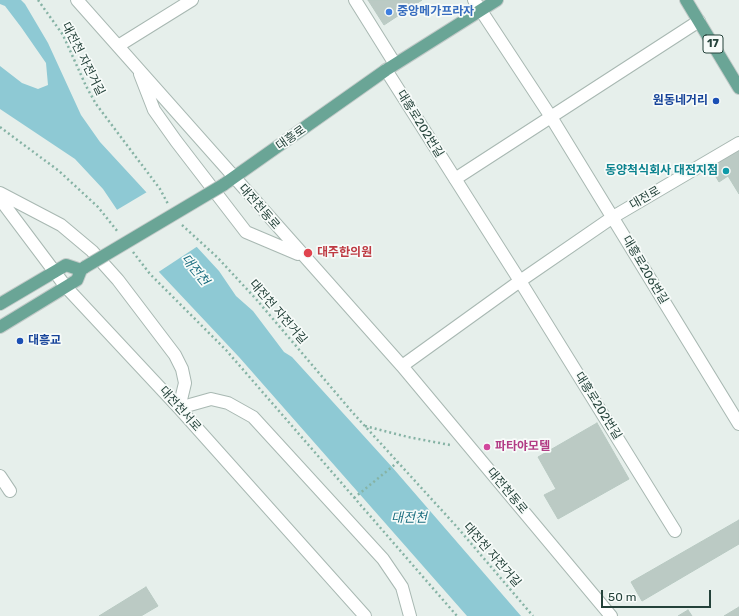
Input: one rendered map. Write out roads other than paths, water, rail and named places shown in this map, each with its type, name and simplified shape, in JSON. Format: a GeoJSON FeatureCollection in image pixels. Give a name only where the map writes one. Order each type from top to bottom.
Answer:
{"type":"FeatureCollection","features":[{"type":"Feature","properties":{"kind":"main road","name":"대흥로"},"geometry":{"type":"LineString","coordinates":[[0,327],[77,280],[83,268],[234,178],[478,5],[497,0]]}},
{"type":"Feature","properties":{"kind":"main road","name":"17"},"geometry":{"type":"LineString","coordinates":[[686,0],[739,88]]}},
{"type":"Feature","properties":{"kind":"main road"},"geometry":{"type":"LineString","coordinates":[[0,304],[66,265],[83,268]]}},
{"type":"Feature","properties":{"kind":"street","name":"대전천동로"},"geometry":{"type":"LineString","coordinates":[[77,0],[302,256],[402,366],[611,616]]}},
{"type":"Feature","properties":{"kind":"street"},"geometry":{"type":"LineString","coordinates":[[118,46],[192,0]]}},
{"type":"Feature","properties":{"kind":"street","name":"대흥로202번길"},"geometry":{"type":"LineString","coordinates":[[355,0],[390,67],[454,179],[520,281],[675,531]]}},
{"type":"Feature","properties":{"kind":"street","name":"대흥로206번길"},"geometry":{"type":"LineString","coordinates":[[478,5],[551,117],[739,424]]}},
{"type":"Feature","properties":{"kind":"street"},"geometry":{"type":"LineString","coordinates":[[454,179],[699,21]]}},
{"type":"Feature","properties":{"kind":"street"},"geometry":{"type":"LineString","coordinates":[[140,71],[143,84],[154,110],[246,232],[302,256]]}},
{"type":"Feature","properties":{"kind":"street","name":"대전로"},"geometry":{"type":"LineString","coordinates":[[613,217],[739,143]]}},
{"type":"Feature","properties":{"kind":"street"},"geometry":{"type":"LineString","coordinates":[[0,192],[61,225],[92,251],[118,280],[175,355],[182,369],[185,383],[179,408],[211,399],[228,403],[253,417],[383,559],[402,587],[410,616]]}},
{"type":"Feature","properties":{"kind":"street","name":"대전천서로"},"geometry":{"type":"LineString","coordinates":[[0,199],[66,287],[179,408],[365,616]]}},
{"type":"Feature","properties":{"kind":"street"},"geometry":{"type":"LineString","coordinates":[[402,366],[520,281],[613,217]]}},
{"type":"Feature","properties":{"kind":"street"},"geometry":{"type":"LineString","coordinates":[[0,476],[10,491]]}},
{"type":"Feature","properties":{"kind":"street"},"geometry":{"type":"LineString","coordinates":[[597,599],[598,616]]}},
{"type":"Feature","properties":{"kind":"water","name":"대전천"},"geometry":{"type":"Polygon","coordinates":[[[0,0],[21,0],[25,4],[48,43],[81,115],[100,142],[219,271],[236,296],[253,311],[284,352],[292,357],[392,467],[521,616],[467,616],[239,357],[159,272],[103,189],[75,159],[0,109],[0,66],[22,83],[38,89],[48,85],[46,63],[5,6],[0,4],[0,0]]]}},
{"type":"Feature","properties":{"kind":"place","name":"중앙메가프라자"},"geometry":{"type":"Point","coordinates":[389,12]}},
{"type":"Feature","properties":{"kind":"place","name":"원동네거리"},"geometry":{"type":"Point","coordinates":[716,101]}},
{"type":"Feature","properties":{"kind":"place","name":"동양척식회사 대전지점"},"geometry":{"type":"Point","coordinates":[726,171]}},
{"type":"Feature","properties":{"kind":"place","name":"대주한의원"},"geometry":{"type":"Point","coordinates":[308,253]}},
{"type":"Feature","properties":{"kind":"place","name":"대흥교"},"geometry":{"type":"Point","coordinates":[20,341]}},
{"type":"Feature","properties":{"kind":"place","name":"파타야모텔"},"geometry":{"type":"Point","coordinates":[487,447]}}]}
